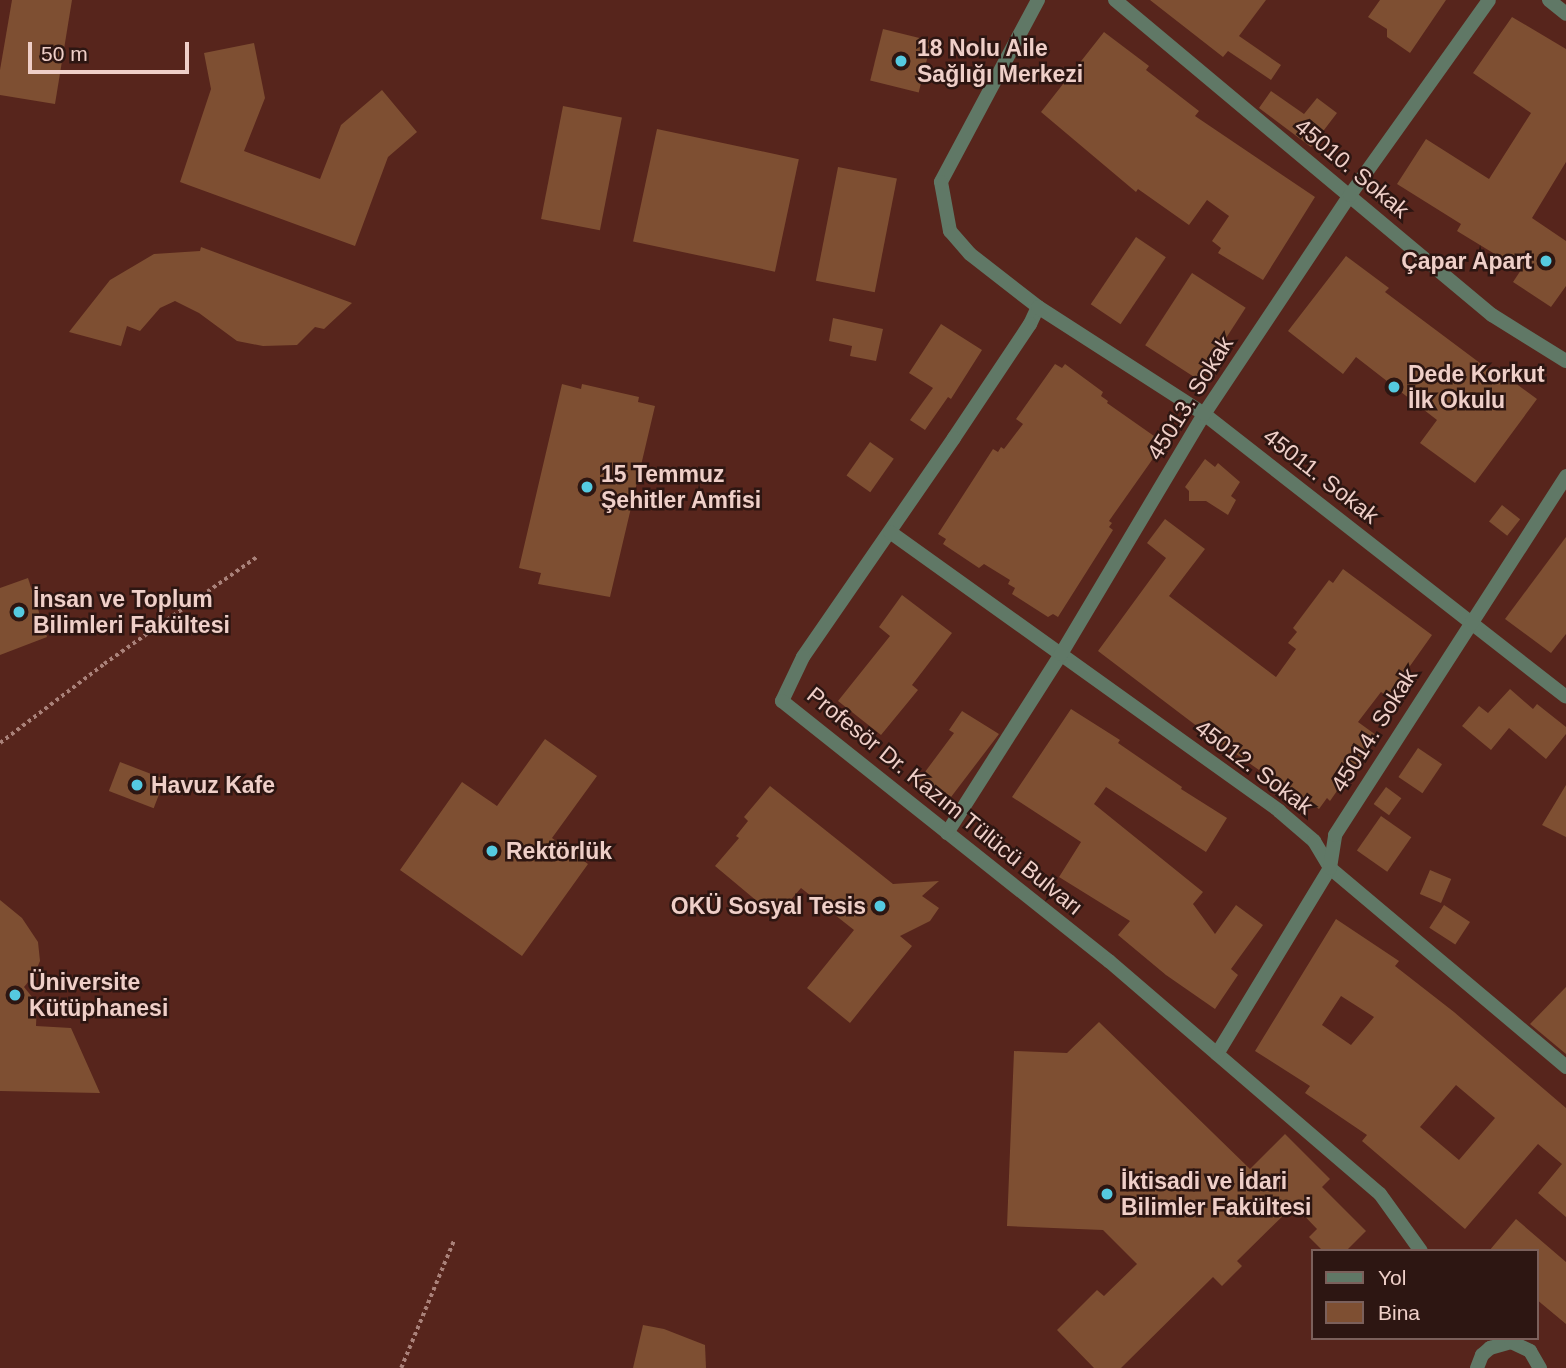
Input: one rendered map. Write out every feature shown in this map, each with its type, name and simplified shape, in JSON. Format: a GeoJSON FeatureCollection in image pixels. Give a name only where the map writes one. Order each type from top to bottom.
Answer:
{"type":"FeatureCollection","features":[{"type":"Feature","properties":{"kind":"street"},"geometry":{"type":"LineString","coordinates":[[1038,0],[942,182],[950,231],[970,254],[1038,307]]}},
{"type":"Feature","properties":{"kind":"street","name":"45010. Sokak"},"geometry":{"type":"LineString","coordinates":[[1115,0],[1492,315],[1566,361]]}},
{"type":"Feature","properties":{"kind":"street","name":"45013. Sokak"},"geometry":{"type":"LineString","coordinates":[[947,833],[1061,654],[1204,414],[1350,195],[1489,0]]}},
{"type":"Feature","properties":{"kind":"street"},"geometry":{"type":"LineString","coordinates":[[1549,0],[1566,14]]}},
{"type":"Feature","properties":{"kind":"street","name":"45011. Sokak"},"geometry":{"type":"LineString","coordinates":[[1038,307],[1204,414],[1566,697]]}},
{"type":"Feature","properties":{"kind":"street","name":"Profesör Dr. Kazım Tülücü Bulvarı"},"geometry":{"type":"LineString","coordinates":[[1038,307],[1030,324],[803,657],[782,701],[1109,961],[1380,1194],[1420,1249]]}},
{"type":"Feature","properties":{"kind":"street","name":"45014. Sokak"},"geometry":{"type":"LineString","coordinates":[[1217,1054],[1330,868],[1335,835],[1566,476]]}},
{"type":"Feature","properties":{"kind":"street","name":"45012. Sokak"},"geometry":{"type":"LineString","coordinates":[[890,532],[1279,811],[1314,841],[1330,868],[1566,1067]]}},
{"type":"Feature","properties":{"kind":"street"},"geometry":{"type":"LineString","coordinates":[[1477,1368],[1487,1343],[1511,1342],[1530,1351],[1540,1368]]}},
{"type":"Feature","properties":{"kind":"path"},"geometry":{"type":"LineString","coordinates":[[0,743],[104,664],[257,557]]}},
{"type":"Feature","properties":{"kind":"path"},"geometry":{"type":"LineString","coordinates":[[401,1368],[454,1240]]}},
{"type":"Feature","properties":{"kind":"building"},"geometry":{"type":"Polygon","coordinates":[[[12,0],[72,0],[55,104],[0,95],[0,70],[12,0]]]}},
{"type":"Feature","properties":{"kind":"building"},"geometry":{"type":"Polygon","coordinates":[[[1150,0],[1266,0],[1239,36],[1281,65],[1271,80],[1228,51],[1223,57],[1150,0]]]}},
{"type":"Feature","properties":{"kind":"building"},"geometry":{"type":"Polygon","coordinates":[[[1380,0],[1446,0],[1410,53],[1387,37],[1387,29],[1368,17],[1380,0]]]}},
{"type":"Feature","properties":{"kind":"building"},"geometry":{"type":"Polygon","coordinates":[[[1512,17],[1566,49],[1566,162],[1532,218],[1566,241],[1566,286],[1551,307],[1513,282],[1521,270],[1457,231],[1461,224],[1397,184],[1426,139],[1489,179],[1531,113],[1473,73],[1512,17]]]}},
{"type":"Feature","properties":{"kind":"building","name":"18 Nolu Aile Sağlığı Merkezi"},"geometry":{"type":"Polygon","coordinates":[[[883,29],[932,41],[919,93],[870,80],[883,29]]]}},
{"type":"Feature","properties":{"kind":"building"},"geometry":{"type":"Polygon","coordinates":[[[1104,32],[1149,66],[1146,70],[1199,111],[1195,116],[1315,197],[1263,280],[1218,253],[1221,248],[1212,241],[1229,216],[1207,200],[1189,225],[1138,189],[1136,192],[1041,112],[1104,32]]]}},
{"type":"Feature","properties":{"kind":"building"},"geometry":{"type":"Polygon","coordinates":[[[254,43],[265,98],[244,151],[320,179],[341,125],[382,90],[417,132],[388,157],[355,246],[180,182],[211,89],[204,53],[254,43]]]}},
{"type":"Feature","properties":{"kind":"building"},"geometry":{"type":"Polygon","coordinates":[[[1271,91],[1304,114],[1317,98],[1337,113],[1311,147],[1259,108],[1271,91]]]}},
{"type":"Feature","properties":{"kind":"building"},"geometry":{"type":"Polygon","coordinates":[[[563,106],[622,117],[600,230],[541,219],[563,106]]]}},
{"type":"Feature","properties":{"kind":"building"},"geometry":{"type":"Polygon","coordinates":[[[657,129],[799,159],[775,272],[633,241],[657,129]]]}},
{"type":"Feature","properties":{"kind":"building"},"geometry":{"type":"Polygon","coordinates":[[[838,167],[897,178],[875,292],[816,281],[838,167]]]}},
{"type":"Feature","properties":{"kind":"building"},"geometry":{"type":"Polygon","coordinates":[[[1136,237],[1166,257],[1121,324],[1091,304],[1136,237]]]}},
{"type":"Feature","properties":{"kind":"building"},"geometry":{"type":"Polygon","coordinates":[[[201,247],[352,303],[324,329],[315,327],[297,345],[263,346],[237,341],[199,313],[175,301],[160,308],[140,331],[127,326],[121,346],[69,332],[110,280],[154,254],[200,251],[201,247]]]}},
{"type":"Feature","properties":{"kind":"building"},"geometry":{"type":"Polygon","coordinates":[[[1346,256],[1389,288],[1385,292],[1504,381],[1507,377],[1537,399],[1475,483],[1420,443],[1437,420],[1356,357],[1343,374],[1288,331],[1346,256]]]}},
{"type":"Feature","properties":{"kind":"building"},"geometry":{"type":"Polygon","coordinates":[[[1192,273],[1246,308],[1199,380],[1145,345],[1192,273]]]}},
{"type":"Feature","properties":{"kind":"building"},"geometry":{"type":"Polygon","coordinates":[[[833,318],[883,329],[876,361],[850,356],[852,346],[829,341],[833,318]]]}},
{"type":"Feature","properties":{"kind":"building"},"geometry":{"type":"Polygon","coordinates":[[[941,324],[982,350],[951,399],[948,397],[925,430],[910,420],[933,388],[909,373],[941,324]]]}},
{"type":"Feature","properties":{"kind":"building"},"geometry":{"type":"Polygon","coordinates":[[[1055,364],[1062,368],[1065,364],[1103,392],[1101,396],[1107,403],[1164,443],[1109,521],[1112,523],[1109,527],[1113,530],[1058,617],[1053,614],[1048,617],[1012,594],[1015,588],[1008,584],[1010,580],[984,564],[979,568],[943,544],[946,539],[938,534],[993,449],[998,452],[1001,447],[1004,449],[1023,424],[1016,419],[1055,364]]]}},
{"type":"Feature","properties":{"kind":"building","name":"15 Temmuz Şehitler Amfisi"},"geometry":{"type":"Polygon","coordinates":[[[562,384],[581,389],[582,384],[639,397],[638,402],[655,406],[610,597],[538,584],[541,573],[519,568],[562,384]]]}},
{"type":"Feature","properties":{"kind":"building"},"geometry":{"type":"Polygon","coordinates":[[[870,442],[894,459],[870,492],[846,476],[870,442]]]}},
{"type":"Feature","properties":{"kind":"building"},"geometry":{"type":"Polygon","coordinates":[[[1205,459],[1215,467],[1218,463],[1240,482],[1231,496],[1236,500],[1228,515],[1206,501],[1189,501],[1189,491],[1185,487],[1205,459]]]}},
{"type":"Feature","properties":{"kind":"building"},"geometry":{"type":"Polygon","coordinates":[[[1502,505],[1520,519],[1507,536],[1489,522],[1502,505]]]}},
{"type":"Feature","properties":{"kind":"building"},"geometry":{"type":"Polygon","coordinates":[[[1165,519],[1205,549],[1169,596],[1276,677],[1296,649],[1288,643],[1297,632],[1293,628],[1329,580],[1333,583],[1343,569],[1432,635],[1388,697],[1381,692],[1358,722],[1376,735],[1330,801],[1327,798],[1319,809],[1261,767],[1259,770],[1202,730],[1098,651],[1166,558],[1147,543],[1165,519]]]}},
{"type":"Feature","properties":{"kind":"building"},"geometry":{"type":"Polygon","coordinates":[[[1566,537],[1566,634],[1551,653],[1505,619],[1566,537]]]}},
{"type":"Feature","properties":{"kind":"building","name":"İnsan ve Toplum Bilimleri Fakültesi"},"geometry":{"type":"Polygon","coordinates":[[[28,578],[47,637],[0,655],[0,588],[28,578]]]}},
{"type":"Feature","properties":{"kind":"building"},"geometry":{"type":"Polygon","coordinates":[[[902,595],[952,633],[912,685],[918,690],[881,735],[838,701],[890,636],[879,627],[902,595]]]}},
{"type":"Feature","properties":{"kind":"building"},"geometry":{"type":"Polygon","coordinates":[[[1510,689],[1533,709],[1537,704],[1566,727],[1566,734],[1546,759],[1509,728],[1491,750],[1462,726],[1479,706],[1488,713],[1510,689]]]}},
{"type":"Feature","properties":{"kind":"building"},"geometry":{"type":"Polygon","coordinates":[[[1071,709],[1120,740],[1118,743],[1182,787],[1181,789],[1227,818],[1206,852],[1106,787],[1094,804],[1203,892],[1193,904],[1215,934],[1236,905],[1263,925],[1231,969],[1238,975],[1215,1009],[1166,975],[1118,935],[1130,921],[1059,877],[1081,842],[1012,797],[1071,709]]]}},
{"type":"Feature","properties":{"kind":"building"},"geometry":{"type":"Polygon","coordinates":[[[962,711],[999,734],[948,801],[919,780],[954,733],[949,730],[962,711]]]}},
{"type":"Feature","properties":{"kind":"building","name":"Rektörlük"},"geometry":{"type":"Polygon","coordinates":[[[545,739],[597,776],[552,838],[588,864],[522,956],[400,870],[462,782],[497,806],[545,739]]]}},
{"type":"Feature","properties":{"kind":"building"},"geometry":{"type":"Polygon","coordinates":[[[1418,748],[1442,764],[1422,793],[1398,777],[1418,748]]]}},
{"type":"Feature","properties":{"kind":"building","name":"Havuz Kafe"},"geometry":{"type":"Polygon","coordinates":[[[120,762],[165,779],[154,808],[109,791],[120,762]]]}},
{"type":"Feature","properties":{"kind":"building"},"geometry":{"type":"Polygon","coordinates":[[[1566,785],[1566,837],[1542,825],[1566,785]]]}},
{"type":"Feature","properties":{"kind":"building","name":"OKÜ Sosyal Tesis"},"geometry":{"type":"Polygon","coordinates":[[[770,786],[893,884],[939,881],[922,896],[939,908],[930,921],[900,936],[912,946],[850,1023],[807,988],[854,930],[801,888],[776,917],[715,866],[739,838],[736,836],[748,821],[744,817],[770,786]]]}},
{"type":"Feature","properties":{"kind":"building"},"geometry":{"type":"Polygon","coordinates":[[[1386,787],[1401,798],[1389,815],[1374,804],[1386,787]]]}},
{"type":"Feature","properties":{"kind":"building"},"geometry":{"type":"Polygon","coordinates":[[[1381,816],[1411,837],[1387,872],[1357,850],[1381,816]]]}},
{"type":"Feature","properties":{"kind":"building"},"geometry":{"type":"Polygon","coordinates":[[[1430,870],[1451,879],[1441,903],[1420,894],[1430,870]]]}},
{"type":"Feature","properties":{"kind":"building","name":"Üniversite Kütüphanesi"},"geometry":{"type":"Polygon","coordinates":[[[0,900],[22,918],[38,942],[40,961],[34,975],[24,987],[37,1003],[36,1026],[71,1028],[100,1093],[0,1091],[0,900]]]}},
{"type":"Feature","properties":{"kind":"building"},"geometry":{"type":"Polygon","coordinates":[[[1444,905],[1470,922],[1455,945],[1429,928],[1444,905]]]}},
{"type":"Feature","properties":{"kind":"building"},"geometry":{"type":"Polygon","coordinates":[[[1336,919],[1399,961],[1395,966],[1454,1012],[1566,1108],[1566,1217],[1538,1193],[1562,1164],[1538,1144],[1465,1229],[1362,1141],[1367,1135],[1305,1093],[1310,1086],[1255,1051],[1336,919]],[[1341,996],[1322,1025],[1351,1045],[1374,1017],[1341,996]],[[1456,1085],[1420,1127],[1459,1160],[1495,1118],[1456,1085]]]}},
{"type":"Feature","properties":{"kind":"building"},"geometry":{"type":"Polygon","coordinates":[[[1566,987],[1566,1054],[1530,1024],[1566,987]]]}},
{"type":"Feature","properties":{"kind":"building","name":"İktisadi ve İdari Bilimler Fakültesi"},"geometry":{"type":"Polygon","coordinates":[[[1099,1022],[1250,1169],[1285,1134],[1330,1179],[1322,1187],[1366,1231],[1348,1249],[1321,1249],[1309,1237],[1317,1229],[1294,1205],[1237,1261],[1242,1266],[1222,1286],[1213,1277],[1121,1368],[1094,1368],[1057,1330],[1097,1290],[1104,1296],[1137,1264],[1103,1230],[1007,1226],[1014,1051],[1067,1053],[1099,1022]]]}},
{"type":"Feature","properties":{"kind":"building"},"geometry":{"type":"Polygon","coordinates":[[[1516,1219],[1566,1262],[1566,1324],[1538,1301],[1538,1249],[1491,1249],[1516,1219]]]}},
{"type":"Feature","properties":{"kind":"building"},"geometry":{"type":"Polygon","coordinates":[[[643,1325],[664,1329],[705,1345],[706,1368],[633,1368],[643,1325]]]}},
{"type":"Feature","properties":{"kind":"place","name":"18 Nolu Aile Sağlığı Merkezi"},"geometry":{"type":"Point","coordinates":[901,61]}},
{"type":"Feature","properties":{"kind":"place","name":"Çapar Apart"},"geometry":{"type":"Point","coordinates":[1546,261]}},
{"type":"Feature","properties":{"kind":"place","name":"Dede Korkut İlk Okulu"},"geometry":{"type":"Point","coordinates":[1394,387]}},
{"type":"Feature","properties":{"kind":"place","name":"15 Temmuz Şehitler Amfisi"},"geometry":{"type":"Point","coordinates":[587,487]}},
{"type":"Feature","properties":{"kind":"place","name":"İnsan ve Toplum Bilimleri Fakültesi"},"geometry":{"type":"Point","coordinates":[19,612]}},
{"type":"Feature","properties":{"kind":"place","name":"Havuz Kafe"},"geometry":{"type":"Point","coordinates":[137,785]}},
{"type":"Feature","properties":{"kind":"place","name":"Rektörlük"},"geometry":{"type":"Point","coordinates":[492,851]}},
{"type":"Feature","properties":{"kind":"place","name":"OKÜ Sosyal Tesis"},"geometry":{"type":"Point","coordinates":[880,906]}},
{"type":"Feature","properties":{"kind":"place","name":"Üniversite Kütüphanesi"},"geometry":{"type":"Point","coordinates":[15,995]}},
{"type":"Feature","properties":{"kind":"place","name":"İktisadi ve İdari Bilimler Fakültesi"},"geometry":{"type":"Point","coordinates":[1107,1194]}}]}
